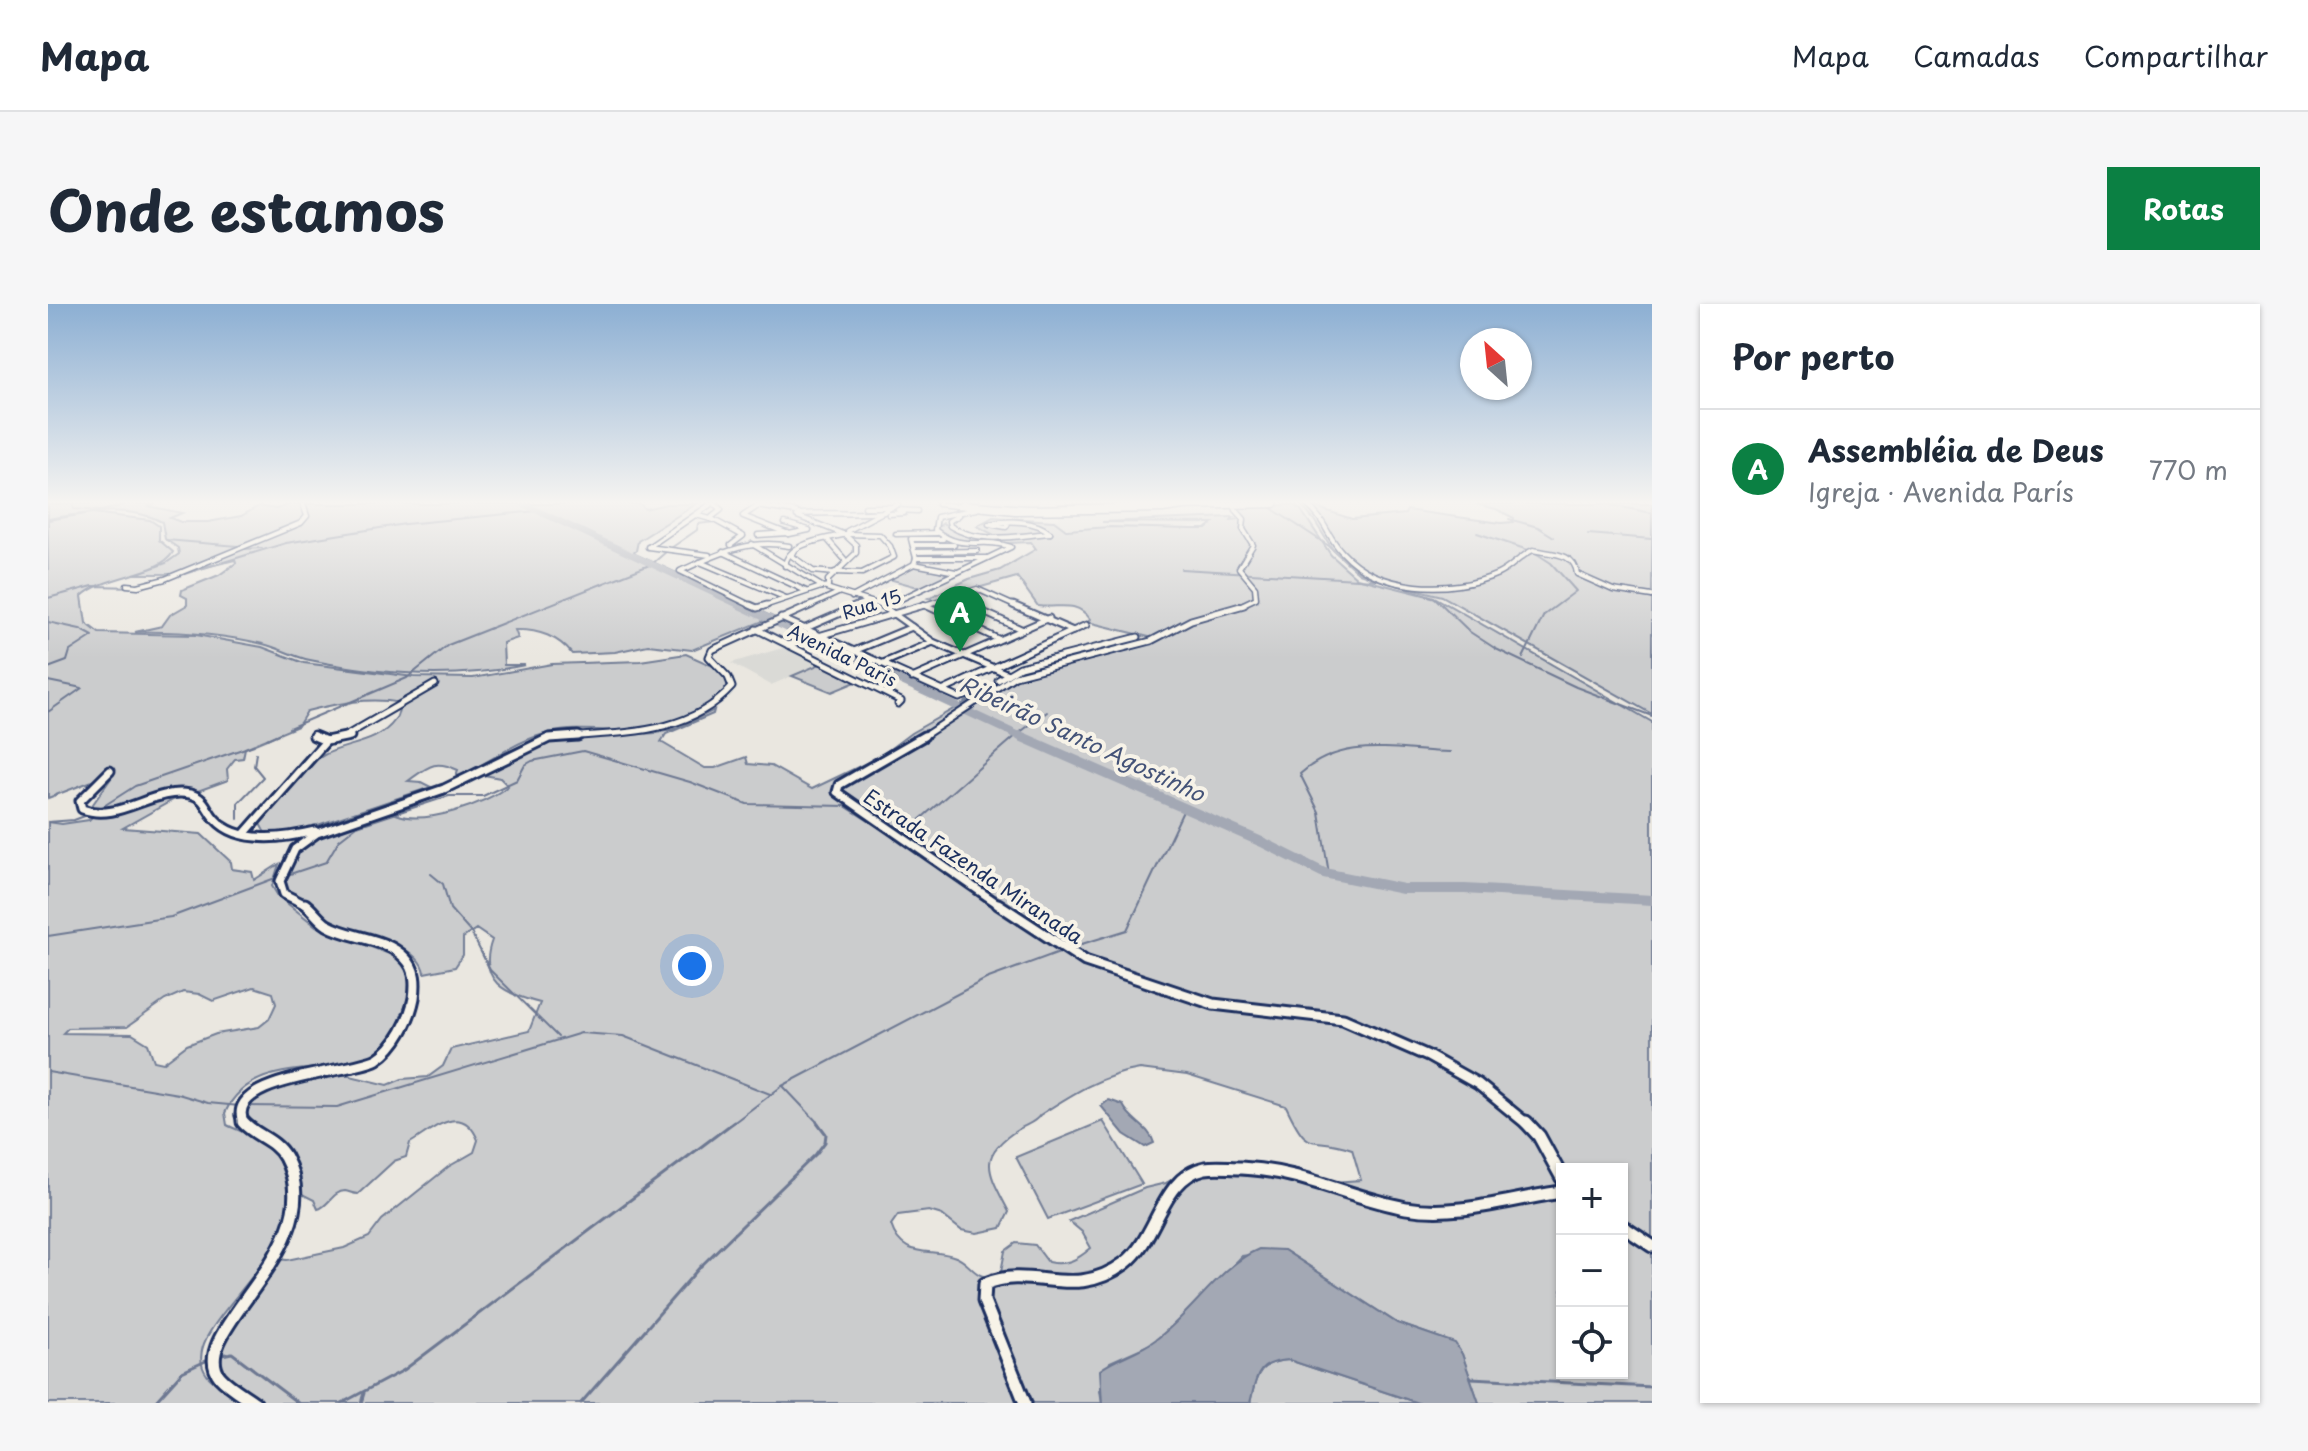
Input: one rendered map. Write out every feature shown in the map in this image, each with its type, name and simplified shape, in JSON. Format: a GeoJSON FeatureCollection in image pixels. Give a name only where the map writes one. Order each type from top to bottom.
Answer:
{"type":"FeatureCollection","features":[{"type":"Feature","properties":{"kind":"street"},"geometry":{"type":"LineString","coordinates":[[127,585],[132,587],[165,579],[224,555]]}},
{"type":"Feature","properties":{"kind":"street"},"geometry":{"type":"LineString","coordinates":[[713,555],[680,573],[757,608],[828,586],[827,582],[850,555]]}},
{"type":"Feature","properties":{"kind":"street"},"geometry":{"type":"LineString","coordinates":[[730,555],[806,591]]}},
{"type":"Feature","properties":{"kind":"street"},"geometry":{"type":"LineString","coordinates":[[769,555],[823,587],[886,606],[933,642],[1011,675],[1151,641],[1191,620],[1253,602],[1256,598],[1255,587],[1239,568],[1247,555]]}},
{"type":"Feature","properties":{"kind":"street"},"geometry":{"type":"LineString","coordinates":[[785,566],[788,555]]}},
{"type":"Feature","properties":{"kind":"street"},"geometry":{"type":"LineString","coordinates":[[792,555],[812,570],[862,573],[893,555]]}},
{"type":"Feature","properties":{"kind":"street"},"geometry":{"type":"LineString","coordinates":[[841,555],[846,561]]}},
{"type":"Feature","properties":{"kind":"street"},"geometry":{"type":"LineString","coordinates":[[852,597],[915,558],[955,555]]}},
{"type":"Feature","properties":{"kind":"street"},"geometry":{"type":"LineString","coordinates":[[956,572],[959,555]]}},
{"type":"Feature","properties":{"kind":"street"},"geometry":{"type":"LineString","coordinates":[[962,555],[990,558]]}},
{"type":"Feature","properties":{"kind":"street"},"geometry":{"type":"LineString","coordinates":[[886,606],[995,555]]}},
{"type":"Feature","properties":{"kind":"street"},"geometry":{"type":"LineString","coordinates":[[1346,555],[1368,572],[1403,583],[1434,588],[1491,576],[1516,565],[1525,555]]}},
{"type":"Feature","properties":{"kind":"street"},"geometry":{"type":"LineString","coordinates":[[1558,555],[1571,558],[1576,563],[1577,574],[1597,585],[1619,592],[1652,596]]}},
{"type":"Feature","properties":{"kind":"street"},"geometry":{"type":"LineString","coordinates":[[915,558],[956,572]]}},
{"type":"Feature","properties":{"kind":"street"},"geometry":{"type":"LineString","coordinates":[[700,562],[787,598]]}},
{"type":"Feature","properties":{"kind":"street","name":"Rua 15"},"geometry":{"type":"LineString","coordinates":[[788,645],[977,589],[1049,618]]}},
{"type":"Feature","properties":{"kind":"street"},"geometry":{"type":"LineString","coordinates":[[255,1403],[219,1376],[213,1353],[226,1326],[279,1252],[289,1230],[295,1200],[291,1170],[283,1155],[272,1141],[242,1124],[243,1104],[268,1086],[313,1073],[362,1067],[387,1054],[408,1016],[417,980],[415,969],[404,955],[324,923],[311,908],[281,890],[280,881],[295,849],[305,839],[444,789],[549,738],[655,730],[690,718],[720,702],[732,687],[728,677],[709,654],[715,648],[838,593]]}},
{"type":"Feature","properties":{"kind":"street"},"geometry":{"type":"LineString","coordinates":[[951,597],[1022,629]]}},
{"type":"Feature","properties":{"kind":"street"},"geometry":{"type":"LineString","coordinates":[[806,628],[867,601]]}},
{"type":"Feature","properties":{"kind":"street"},"geometry":{"type":"LineString","coordinates":[[924,604],[998,639]]}},
{"type":"Feature","properties":{"kind":"street"},"geometry":{"type":"LineString","coordinates":[[912,678],[1049,618],[1073,631]]}},
{"type":"Feature","properties":{"kind":"street"},"geometry":{"type":"LineString","coordinates":[[780,619],[959,698],[968,697],[1022,667],[1138,637]]}},
{"type":"Feature","properties":{"kind":"street"},"geometry":{"type":"LineString","coordinates":[[942,691],[1086,625]]}},
{"type":"Feature","properties":{"kind":"street"},"geometry":{"type":"LineString","coordinates":[[854,651],[912,627]]}},
{"type":"Feature","properties":{"kind":"street","name":"Avenida Paris"},"geometry":{"type":"LineString","coordinates":[[756,629],[901,701],[898,704]]}},
{"type":"Feature","properties":{"kind":"street"},"geometry":{"type":"LineString","coordinates":[[881,664],[933,642]]}},
{"type":"Feature","properties":{"kind":"street","name":"Estrada Fazenda Miranada"},"geometry":{"type":"LineString","coordinates":[[1011,675],[906,747],[839,785],[837,792],[1039,933],[1085,961],[1213,1004],[1343,1019],[1428,1056],[1478,1084],[1523,1119],[1539,1136],[1556,1167]]}},
{"type":"Feature","properties":{"kind":"street"},"geometry":{"type":"LineString","coordinates":[[245,833],[296,779],[326,741],[360,731],[435,684]]}},
{"type":"Feature","properties":{"kind":"street"},"geometry":{"type":"LineString","coordinates":[[313,735],[326,741]]}},
{"type":"Feature","properties":{"kind":"street"},"geometry":{"type":"LineString","coordinates":[[110,771],[80,801],[82,809],[90,814],[104,814],[159,797],[195,795],[207,803],[213,818],[245,833],[279,838],[329,829]]}},
{"type":"Feature","properties":{"kind":"street"},"geometry":{"type":"LineString","coordinates":[[1025,1403],[984,1301],[985,1284],[996,1279],[1063,1285],[1084,1283],[1106,1274],[1125,1263],[1141,1248],[1178,1180],[1196,1171],[1210,1167],[1295,1174],[1379,1201],[1425,1210],[1451,1210],[1556,1193]]}},
{"type":"Feature","properties":{"kind":"street"},"geometry":{"type":"LineString","coordinates":[[1628,1230],[1652,1246]]}},
{"type":"Feature","properties":{"kind":"shaded area"},"geometry":{"type":"Polygon","coordinates":[[[48,555],[171,555],[157,566],[104,584],[82,596],[86,623],[99,633],[196,635],[262,647],[304,663],[414,677],[473,678],[552,664],[640,661],[686,654],[713,666],[729,680],[723,697],[664,726],[620,731],[572,730],[537,736],[459,776],[456,775],[458,770],[437,765],[408,781],[431,787],[282,837],[265,833],[259,822],[306,768],[324,755],[380,734],[395,720],[401,703],[366,701],[319,708],[307,711],[298,726],[245,748],[243,758],[235,759],[227,769],[228,780],[173,800],[123,828],[201,834],[231,862],[232,869],[252,872],[254,880],[279,864],[272,886],[278,896],[316,926],[400,958],[408,974],[408,998],[396,1030],[388,1044],[373,1057],[353,1064],[281,1072],[259,1079],[240,1092],[225,1113],[227,1125],[261,1141],[275,1154],[284,1175],[287,1206],[279,1235],[208,1335],[201,1356],[211,1379],[248,1403],[48,1403],[48,822],[62,824],[89,820],[93,804],[111,778],[108,775],[48,798],[48,555]],[[254,987],[213,1001],[199,994],[183,992],[165,1000],[127,1027],[68,1028],[63,1033],[132,1034],[148,1044],[154,1061],[163,1063],[187,1045],[216,1034],[259,1027],[269,1019],[276,1004],[273,993],[254,987]]]}},
{"type":"Feature","properties":{"kind":"shaded area"},"geometry":{"type":"Polygon","coordinates":[[[177,555],[638,555],[773,617],[692,650],[648,645],[615,652],[572,654],[547,635],[515,630],[518,638],[503,643],[504,665],[525,665],[471,673],[390,672],[304,659],[263,644],[231,638],[135,632],[162,626],[170,615],[187,605],[187,598],[181,595],[182,590],[219,575],[236,563],[235,560],[175,574],[135,574],[166,563],[177,555]]]}},
{"type":"Feature","properties":{"kind":"shaded area"},"geometry":{"type":"Polygon","coordinates":[[[1025,555],[1331,555],[1357,578],[1436,598],[1652,722],[1652,1403],[1479,1403],[1462,1354],[1443,1339],[1397,1323],[1284,1250],[1242,1256],[1183,1318],[1153,1343],[1110,1362],[1100,1390],[1102,1403],[258,1403],[243,1387],[213,1366],[210,1346],[220,1329],[277,1259],[287,1260],[344,1248],[369,1237],[382,1220],[448,1167],[474,1152],[478,1140],[464,1122],[446,1122],[410,1143],[406,1157],[394,1161],[358,1194],[341,1192],[318,1209],[314,1200],[298,1192],[285,1156],[236,1121],[234,1115],[241,1100],[304,1072],[346,1075],[388,1085],[402,1079],[428,1077],[443,1066],[451,1049],[529,1031],[540,1003],[497,984],[488,966],[492,940],[476,929],[463,938],[463,955],[455,967],[424,973],[420,962],[399,946],[329,923],[311,913],[282,892],[280,886],[298,844],[394,805],[396,814],[422,817],[454,811],[485,800],[508,786],[500,778],[479,774],[557,738],[657,733],[678,728],[714,710],[713,714],[666,734],[661,742],[705,768],[715,768],[746,757],[748,764],[771,766],[812,789],[879,757],[911,733],[1017,673],[1153,638],[1088,622],[1090,619],[1085,613],[1073,607],[1038,606],[1017,577],[935,600],[928,598],[969,579],[1000,570],[1025,555]],[[1140,1069],[1126,1072],[1076,1093],[1019,1129],[996,1148],[991,1157],[992,1176],[1009,1212],[1001,1228],[977,1233],[961,1230],[942,1215],[929,1211],[898,1215],[891,1225],[896,1236],[909,1248],[953,1256],[979,1275],[992,1276],[1001,1272],[1005,1251],[1016,1243],[1035,1245],[1048,1262],[1076,1259],[1091,1248],[1082,1232],[1069,1221],[1145,1188],[1166,1183],[1205,1162],[1243,1161],[1296,1169],[1332,1182],[1361,1180],[1352,1149],[1306,1138],[1286,1106],[1187,1075],[1140,1069]]]}},
{"type":"Feature","properties":{"kind":"shaded area"},"geometry":{"type":"Polygon","coordinates":[[[1339,555],[1652,555],[1652,714],[1442,596],[1371,578],[1354,569],[1339,555]]]}},
{"type":"Feature","properties":{"kind":"shaded area"},"geometry":{"type":"Polygon","coordinates":[[[918,565],[949,574],[921,588],[889,579],[918,565]]]}},
{"type":"Feature","properties":{"kind":"shaded area"},"geometry":{"type":"Polygon","coordinates":[[[786,647],[820,664],[771,685],[731,663],[786,647]]]}},
{"type":"Feature","properties":{"kind":"shaded area"},"geometry":{"type":"Polygon","coordinates":[[[820,664],[856,682],[832,692],[792,676],[820,664]]]}},
{"type":"Feature","properties":{"kind":"shaded area"},"geometry":{"type":"Polygon","coordinates":[[[1109,1100],[1123,1105],[1154,1143],[1145,1147],[1124,1134],[1101,1106],[1109,1100]]]}},
{"type":"Feature","properties":{"kind":"shaded area"},"geometry":{"type":"Polygon","coordinates":[[[1103,1121],[1142,1184],[1048,1219],[1016,1157],[1103,1121]]]}},
{"type":"Feature","properties":{"kind":"shaded area"},"geometry":{"type":"Polygon","coordinates":[[[1259,1249],[1284,1250],[1397,1323],[1455,1343],[1462,1354],[1479,1403],[1418,1403],[1289,1360],[1264,1367],[1250,1403],[1102,1403],[1100,1370],[1155,1340],[1231,1266],[1259,1249]]]}},
{"type":"Feature","properties":{"kind":"shaded area"},"geometry":{"type":"Polygon","coordinates":[[[1289,1360],[1418,1403],[1250,1403],[1264,1367],[1289,1360]]]}},
{"type":"Feature","properties":{"kind":"waterway"},"geometry":{"type":"LineString","coordinates":[[181,575],[246,555]]}},
{"type":"Feature","properties":{"kind":"waterway","name":"Ribeirão Santo Agostinho"},"geometry":{"type":"LineString","coordinates":[[633,555],[743,607]]}},
{"type":"Feature","properties":{"kind":"waterway"},"geometry":{"type":"LineString","coordinates":[[289,728],[407,678],[448,645],[652,564],[662,555]]}},
{"type":"Feature","properties":{"kind":"waterway"},"geometry":{"type":"LineString","coordinates":[[1339,555],[1359,573],[1434,597],[1470,632],[1496,649],[1576,687],[1652,716]]}},
{"type":"Feature","properties":{"kind":"waterway"},"geometry":{"type":"LineString","coordinates":[[1523,658],[1544,615],[1576,591],[1551,563],[1539,555]]}},
{"type":"Feature","properties":{"kind":"waterway"},"geometry":{"type":"LineString","coordinates":[[1181,569],[1375,580]]}},
{"type":"Feature","properties":{"kind":"waterway"},"geometry":{"type":"LineString","coordinates":[[48,598],[93,586],[137,587],[152,584]]}},
{"type":"Feature","properties":{"kind":"waterway","name":"Ribeirão Santo Agostinho"},"geometry":{"type":"LineString","coordinates":[[739,605],[1024,738]]}},
{"type":"Feature","properties":{"kind":"waterway"},"geometry":{"type":"LineString","coordinates":[[48,622],[80,629],[93,636],[70,651],[67,661],[48,668]]}},
{"type":"Feature","properties":{"kind":"waterway"},"geometry":{"type":"LineString","coordinates":[[48,681],[82,688],[48,712]]}},
{"type":"Feature","properties":{"kind":"waterway"},"geometry":{"type":"LineString","coordinates":[[1019,733],[1047,712]]}},
{"type":"Feature","properties":{"kind":"waterway"},"geometry":{"type":"LineString","coordinates":[[267,739],[280,733]]}},
{"type":"Feature","properties":{"kind":"waterway"},"geometry":{"type":"LineString","coordinates":[[902,835],[1018,734]]}},
{"type":"Feature","properties":{"kind":"waterway","name":"Ribeirão Santo Agostinho"},"geometry":{"type":"LineString","coordinates":[[1020,736],[1264,843],[1324,873],[1403,889],[1465,889],[1652,900]]}},
{"type":"Feature","properties":{"kind":"waterway"},"geometry":{"type":"LineString","coordinates":[[99,809],[135,786],[254,745]]}},
{"type":"Feature","properties":{"kind":"waterway"},"geometry":{"type":"LineString","coordinates":[[1329,874],[1319,812],[1300,774],[1334,754],[1353,750],[1390,748],[1450,752]]}},
{"type":"Feature","properties":{"kind":"waterway"},"geometry":{"type":"LineString","coordinates":[[284,876],[326,862],[339,840],[357,826],[449,796],[483,796],[517,780],[525,765],[532,761],[583,751],[690,782],[747,804],[845,806],[897,839]]}},
{"type":"Feature","properties":{"kind":"waterway"},"geometry":{"type":"LineString","coordinates":[[238,819],[238,803],[263,777],[254,766],[256,753]]}},
{"type":"Feature","properties":{"kind":"waterway"},"geometry":{"type":"LineString","coordinates":[[1072,947],[1127,930],[1184,809]]}},
{"type":"Feature","properties":{"kind":"waterway"},"geometry":{"type":"LineString","coordinates":[[48,822],[74,820],[90,814]]}},
{"type":"Feature","properties":{"kind":"waterway"},"geometry":{"type":"LineString","coordinates":[[431,874],[443,884],[450,909],[472,934],[490,970],[558,1037]]}},
{"type":"Feature","properties":{"kind":"waterway"},"geometry":{"type":"LineString","coordinates":[[48,936],[171,917],[278,877]]}},
{"type":"Feature","properties":{"kind":"waterway"},"geometry":{"type":"LineString","coordinates":[[732,1124],[782,1086],[986,979],[1062,951]]}},
{"type":"Feature","properties":{"kind":"waterway"},"geometry":{"type":"LineString","coordinates":[[247,1106],[337,1107],[581,1033],[623,1036],[770,1094]]}},
{"type":"Feature","properties":{"kind":"waterway"},"geometry":{"type":"LineString","coordinates":[[48,1072],[178,1094],[208,1103],[240,1106]]}},
{"type":"Feature","properties":{"kind":"waterway"},"geometry":{"type":"LineString","coordinates":[[783,1086],[819,1124]]}},
{"type":"Feature","properties":{"kind":"waterway"},"geometry":{"type":"LineString","coordinates":[[342,1403],[404,1370],[734,1122]]}},
{"type":"Feature","properties":{"kind":"waterway"},"geometry":{"type":"LineString","coordinates":[[581,1403],[700,1267],[816,1154],[825,1142],[826,1134],[817,1122]]}},
{"type":"Feature","properties":{"kind":"waterway"},"geometry":{"type":"LineString","coordinates":[[222,1355],[232,1353],[298,1403]]}},
{"type":"Feature","properties":{"kind":"waterway"},"geometry":{"type":"LineString","coordinates":[[154,1403],[182,1372],[208,1360]]}},
{"type":"Feature","properties":{"kind":"waterway"},"geometry":{"type":"LineString","coordinates":[[1471,1378],[1652,1387]]}},
{"type":"Feature","properties":{"kind":"waterway"},"geometry":{"type":"LineString","coordinates":[[361,1403],[364,1393]]}},
{"type":"Feature","properties":{"kind":"place","name":"Assembléia de Deus"},"geometry":{"type":"Point","coordinates":[960,652]}}]}
